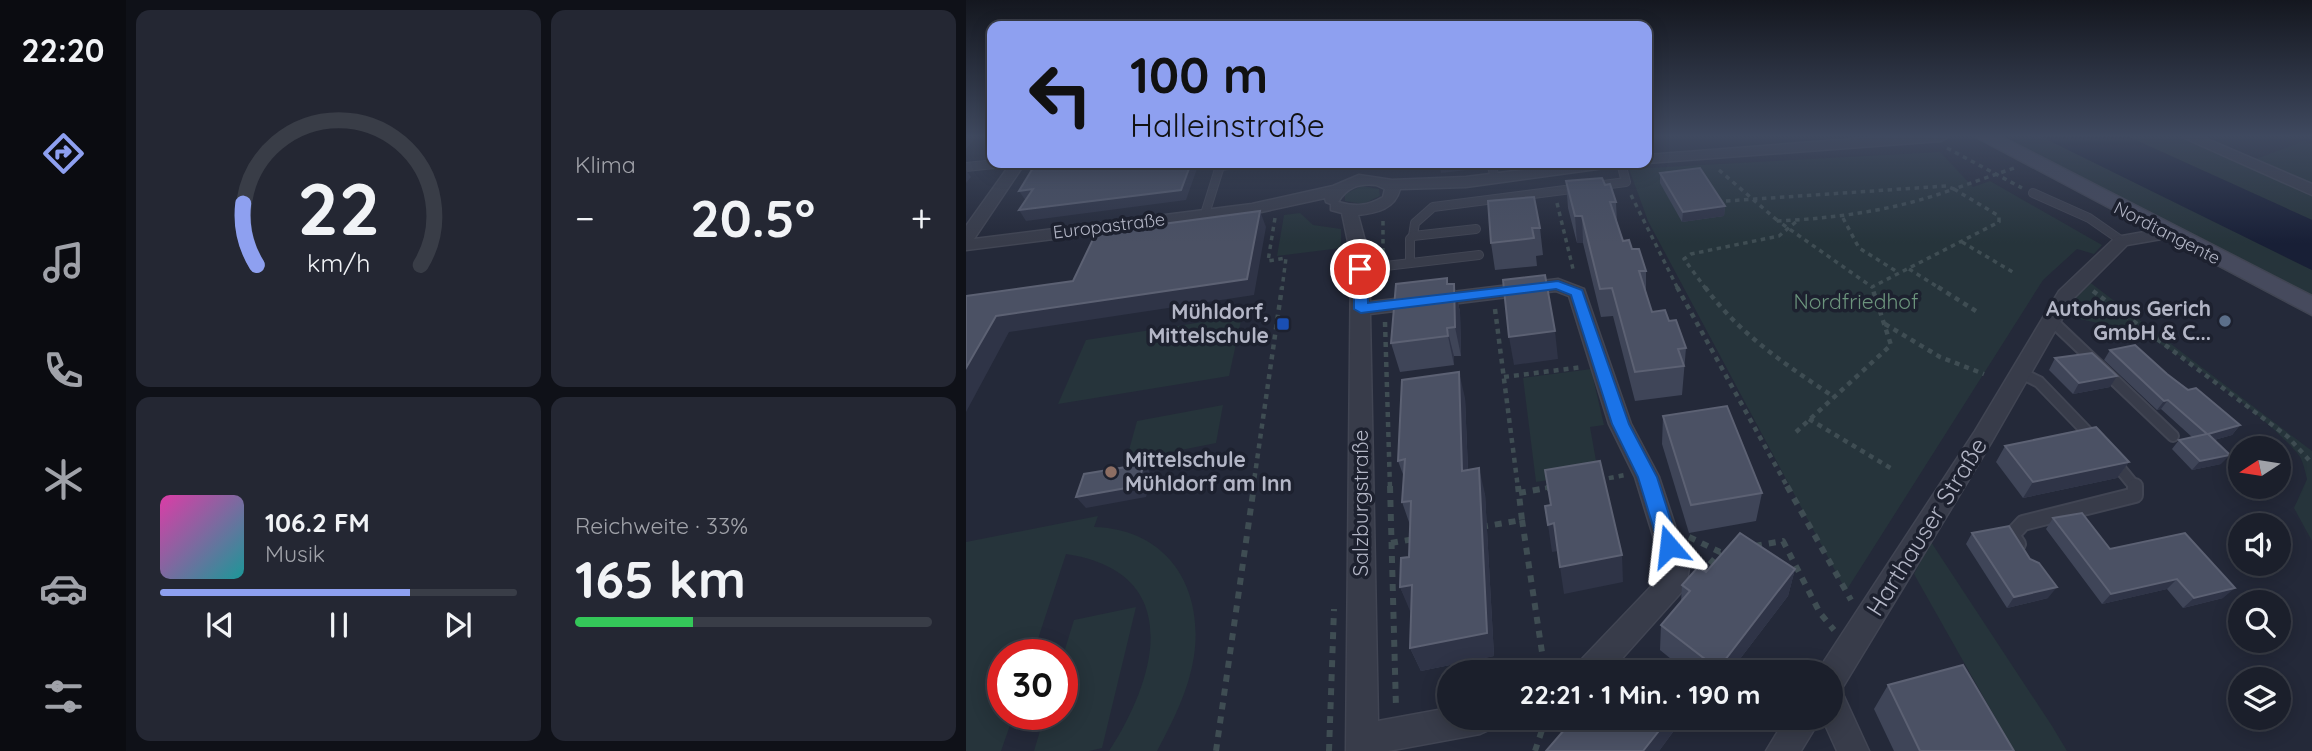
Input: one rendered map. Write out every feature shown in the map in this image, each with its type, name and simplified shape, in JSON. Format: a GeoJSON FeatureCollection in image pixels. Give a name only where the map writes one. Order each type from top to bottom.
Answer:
{"type":"FeatureCollection","features":[{"type":"Feature","properties":{"kind":"main road","name":"Nordtangente"},"geometry":{"type":"LineString","coordinates":[[2052,172],[2312,307]]}},
{"type":"Feature","properties":{"kind":"street"},"geometry":{"type":"LineString","coordinates":[[966,238],[1012,172]]}},
{"type":"Feature","properties":{"kind":"street","name":"Salzburgstraße"},"geometry":{"type":"LineString","coordinates":[[1350,172],[1343,198],[1368,264],[1373,307],[1362,745]]}},
{"type":"Feature","properties":{"kind":"street"},"geometry":{"type":"LineString","coordinates":[[1366,172],[1385,203]]}},
{"type":"Feature","properties":{"kind":"street"},"geometry":{"type":"LineString","coordinates":[[1343,198],[1385,203],[1466,182],[1488,172]]}},
{"type":"Feature","properties":{"kind":"street"},"geometry":{"type":"LineString","coordinates":[[2270,172],[2312,190]]}},
{"type":"Feature","properties":{"kind":"street"},"geometry":{"type":"LineString","coordinates":[[1343,198],[1370,180]]}},
{"type":"Feature","properties":{"kind":"street","name":"Europastraße"},"geometry":{"type":"LineString","coordinates":[[966,244],[1343,198]]}},
{"type":"Feature","properties":{"kind":"street","name":"Salzburgstraße"},"geometry":{"type":"LineString","coordinates":[[1368,264],[1385,203]]}},
{"type":"Feature","properties":{"kind":"street","name":"Harthauser Straße"},"geometry":{"type":"LineString","coordinates":[[1843,660],[1983,437],[2050,318],[2078,280],[2122,241],[2127,225],[2136,217]]}},
{"type":"Feature","properties":{"kind":"street"},"geometry":{"type":"LineString","coordinates":[[2122,241],[2167,233]]}},
{"type":"Feature","properties":{"kind":"street"},"geometry":{"type":"LineString","coordinates":[[1373,307],[1558,285],[1569,287],[1577,293],[1620,424],[1644,472],[1662,524],[1676,578],[1601,660]]}},
{"type":"Feature","properties":{"kind":"street"},"geometry":{"type":"LineString","coordinates":[[1362,745],[1397,733],[1437,726]]}},
{"type":"Feature","properties":{"kind":"street"},"geometry":{"type":"LineString","coordinates":[[1843,728],[1853,751]]}},
{"type":"Feature","properties":{"kind":"street"},"geometry":{"type":"LineString","coordinates":[[1782,751],[1796,730]]}},
{"type":"Feature","properties":{"kind":"lane"},"geometry":{"type":"LineString","coordinates":[[1205,214],[1218,172]]}},
{"type":"Feature","properties":{"kind":"lane"},"geometry":{"type":"LineString","coordinates":[[1410,263],[1410,239],[1415,223],[1433,207],[1626,182],[1623,172]]}},
{"type":"Feature","properties":{"kind":"lane"},"geometry":{"type":"LineString","coordinates":[[2033,193],[2089,218],[2122,241]]}},
{"type":"Feature","properties":{"kind":"lane"},"geometry":{"type":"LineString","coordinates":[[1413,236],[1476,229]]}},
{"type":"Feature","properties":{"kind":"lane"},"geometry":{"type":"LineString","coordinates":[[1368,264],[1479,256]]}},
{"type":"Feature","properties":{"kind":"lane"},"geometry":{"type":"LineString","coordinates":[[2050,318],[2173,436]]}},
{"type":"Feature","properties":{"kind":"lane"},"geometry":{"type":"LineString","coordinates":[[2019,372],[2039,382],[2134,482],[2137,489],[2135,495],[2023,523],[2012,535],[2025,554]]}},
{"type":"Feature","properties":{"kind":"path"},"geometry":{"type":"LineString","coordinates":[[1721,172],[1788,228],[1872,287],[1891,345],[1796,432]]}},
{"type":"Feature","properties":{"kind":"path"},"geometry":{"type":"LineString","coordinates":[[1991,172],[2033,193]]}},
{"type":"Feature","properties":{"kind":"path"},"geometry":{"type":"LineString","coordinates":[[1779,221],[1843,218],[1912,206],[2004,172]]}},
{"type":"Feature","properties":{"kind":"path"},"geometry":{"type":"LineString","coordinates":[[1626,182],[1704,340],[1866,626]]}},
{"type":"Feature","properties":{"kind":"path"},"geometry":{"type":"LineString","coordinates":[[1726,201],[1946,186],[1999,216],[2000,222],[1872,287]]}},
{"type":"Feature","properties":{"kind":"path"},"geometry":{"type":"LineString","coordinates":[[1554,191],[1574,274],[1569,287]]}},
{"type":"Feature","properties":{"kind":"path"},"geometry":{"type":"LineString","coordinates":[[1368,264],[1385,203]]}},
{"type":"Feature","properties":{"kind":"path"},"geometry":{"type":"LineString","coordinates":[[1216,751],[1286,258],[1268,261],[1275,214]]}},
{"type":"Feature","properties":{"kind":"path"},"geometry":{"type":"LineString","coordinates":[[1843,218],[1859,248],[1899,273]]}},
{"type":"Feature","properties":{"kind":"path"},"geometry":{"type":"LineString","coordinates":[[1798,220],[1779,236],[1691,254],[1684,259],[1717,304],[1767,354],[1834,397]]}},
{"type":"Feature","properties":{"kind":"path"},"geometry":{"type":"LineString","coordinates":[[1961,242],[2016,274]]}},
{"type":"Feature","properties":{"kind":"path"},"geometry":{"type":"LineString","coordinates":[[1908,268],[1979,313]]}},
{"type":"Feature","properties":{"kind":"path"},"geometry":{"type":"LineString","coordinates":[[2078,280],[2287,436],[2309,460]]}},
{"type":"Feature","properties":{"kind":"path"},"geometry":{"type":"LineString","coordinates":[[1493,293],[1543,660]]}},
{"type":"Feature","properties":{"kind":"path"},"geometry":{"type":"LineString","coordinates":[[1373,307],[1391,543],[1397,733]]}},
{"type":"Feature","properties":{"kind":"path"},"geometry":{"type":"LineString","coordinates":[[1884,324],[1940,357],[1984,373]]}},
{"type":"Feature","properties":{"kind":"path"},"geometry":{"type":"LineString","coordinates":[[1504,377],[1601,364]]}},
{"type":"Feature","properties":{"kind":"path"},"geometry":{"type":"LineString","coordinates":[[1809,419],[1892,469]]}},
{"type":"Feature","properties":{"kind":"path"},"geometry":{"type":"LineString","coordinates":[[1594,480],[1644,472]]}},
{"type":"Feature","properties":{"kind":"path"},"geometry":{"type":"LineString","coordinates":[[1519,493],[1556,487]]}},
{"type":"Feature","properties":{"kind":"path"},"geometry":{"type":"LineString","coordinates":[[1469,529],[1522,520]]}},
{"type":"Feature","properties":{"kind":"path"},"geometry":{"type":"LineString","coordinates":[[1662,524],[1720,552],[1733,550]]}},
{"type":"Feature","properties":{"kind":"path"},"geometry":{"type":"LineString","coordinates":[[1391,543],[1417,538]]}},
{"type":"Feature","properties":{"kind":"path"},"geometry":{"type":"LineString","coordinates":[[1745,548],[1783,541],[1820,613],[1839,636]]}},
{"type":"Feature","properties":{"kind":"path"},"geometry":{"type":"LineString","coordinates":[[1535,751],[1542,730]]}},
{"type":"Feature","properties":{"kind":"green space","name":"Nordfriedhof"},"geometry":{"type":"Polygon","coordinates":[[[1630,172],[1959,172],[1973,187],[1990,181],[2102,245],[2094,254],[2077,249],[2043,280],[1846,591],[1648,221],[1630,172]]]}},
{"type":"Feature","properties":{"kind":"green space"},"geometry":{"type":"Polygon","coordinates":[[[2067,172],[2113,172],[2312,270],[2312,297],[2067,172]]]}},
{"type":"Feature","properties":{"kind":"green space"},"geometry":{"type":"Polygon","coordinates":[[[2206,172],[2259,172],[2312,195],[2312,220],[2206,172]]]}},
{"type":"Feature","properties":{"kind":"green space"},"geometry":{"type":"Polygon","coordinates":[[[2286,172],[2312,172],[2312,183],[2286,172]]]}},
{"type":"Feature","properties":{"kind":"green space"},"geometry":{"type":"Polygon","coordinates":[[[1362,186],[1379,189],[1380,196],[1363,204],[1345,201],[1345,194],[1362,186]]]}},
{"type":"Feature","properties":{"kind":"green space"},"geometry":{"type":"Polygon","coordinates":[[[1300,213],[1313,225],[1341,229],[1341,248],[1277,256],[1284,215],[1300,213]]]}},
{"type":"Feature","properties":{"kind":"green space"},"geometry":{"type":"Polygon","coordinates":[[[2088,281],[2312,451],[2312,541],[2294,508],[2307,479],[2303,462],[2291,446],[2291,436],[2281,436],[2205,374],[2149,338],[2061,313],[2088,281]]]}},
{"type":"Feature","properties":{"kind":"green space"},"geometry":{"type":"Polygon","coordinates":[[[1242,316],[1229,376],[1058,404],[1086,340],[1242,316]]]}},
{"type":"Feature","properties":{"kind":"green space"},"geometry":{"type":"Polygon","coordinates":[[[1591,369],[1604,425],[1590,427],[1598,472],[1536,482],[1523,378],[1591,369]]]}},
{"type":"Feature","properties":{"kind":"green space"},"geometry":{"type":"Polygon","coordinates":[[[1223,405],[1216,443],[1126,461],[1137,421],[1223,405]]]}},
{"type":"Feature","properties":{"kind":"green space"},"geometry":{"type":"Polygon","coordinates":[[[1098,516],[1094,527],[1120,530],[1142,538],[1161,551],[1176,567],[1193,607],[1196,631],[1194,656],[1180,705],[1157,751],[1109,751],[1140,691],[1148,660],[1150,631],[1145,604],[1130,582],[1104,565],[1066,554],[1038,639],[987,639],[987,730],[1008,730],[1001,751],[966,751],[966,542],[1098,516]]]}},
{"type":"Feature","properties":{"kind":"green space"},"geometry":{"type":"Polygon","coordinates":[[[1931,542],[2067,751],[2014,751],[1914,574],[1931,542]]]}},
{"type":"Feature","properties":{"kind":"green space"},"geometry":{"type":"Polygon","coordinates":[[[1136,607],[1102,748],[1089,751],[1034,751],[1040,730],[1078,730],[1078,639],[1068,639],[1074,620],[1136,607]]]}},
{"type":"Feature","properties":{"kind":"water"},"geometry":{"type":"Polygon","coordinates":[[[2113,172],[2206,172],[2312,220],[2312,270],[2113,172]]]}},
{"type":"Feature","properties":{"kind":"building"},"geometry":{"type":"Polygon","coordinates":[[[1031,172],[1188,172],[1181,190],[1019,210],[1033,189],[1019,191],[1031,172]]]}},
{"type":"Feature","properties":{"kind":"building"},"geometry":{"type":"Polygon","coordinates":[[[1703,172],[1725,206],[1683,212],[1660,173],[1703,172]]]}},
{"type":"Feature","properties":{"kind":"building"},"geometry":{"type":"Polygon","coordinates":[[[1602,178],[1605,185],[1610,184],[1616,202],[1610,202],[1623,241],[1629,240],[1632,249],[1639,249],[1646,271],[1639,271],[1652,312],[1665,310],[1669,321],[1676,320],[1686,348],[1678,349],[1684,366],[1635,372],[1612,288],[1600,289],[1582,216],[1575,216],[1566,181],[1602,178]]]}},
{"type":"Feature","properties":{"kind":"building"},"geometry":{"type":"Polygon","coordinates":[[[1534,197],[1540,228],[1532,228],[1534,238],[1491,243],[1488,201],[1534,197]]]}},
{"type":"Feature","properties":{"kind":"building"},"geometry":{"type":"Polygon","coordinates":[[[1260,211],[1247,279],[996,316],[966,368],[966,296],[1073,281],[1096,233],[1260,211]]]}},
{"type":"Feature","properties":{"kind":"building"},"geometry":{"type":"Polygon","coordinates":[[[1545,275],[1555,331],[1509,337],[1503,280],[1545,275]]]}},
{"type":"Feature","properties":{"kind":"building"},"geometry":{"type":"Polygon","coordinates":[[[1447,278],[1447,284],[1454,284],[1455,327],[1447,328],[1448,336],[1391,343],[1396,284],[1447,278]]]}},
{"type":"Feature","properties":{"kind":"building"},"geometry":{"type":"Polygon","coordinates":[[[2135,345],[2188,390],[2196,388],[2240,425],[2208,434],[2228,455],[2200,461],[2179,440],[2207,434],[2168,400],[2164,401],[2110,350],[2135,345]]]}},
{"type":"Feature","properties":{"kind":"building"},"geometry":{"type":"Polygon","coordinates":[[[2092,353],[2117,376],[2079,383],[2055,358],[2092,353]]]}},
{"type":"Feature","properties":{"kind":"building"},"geometry":{"type":"Polygon","coordinates":[[[1459,372],[1462,471],[1479,468],[1487,633],[1410,648],[1412,585],[1400,587],[1401,558],[1409,557],[1411,501],[1402,502],[1405,459],[1398,461],[1402,380],[1459,372]]]}},
{"type":"Feature","properties":{"kind":"building"},"geometry":{"type":"Polygon","coordinates":[[[1727,406],[1762,493],[1691,505],[1663,416],[1727,406]]]}},
{"type":"Feature","properties":{"kind":"building"},"geometry":{"type":"Polygon","coordinates":[[[2096,427],[2129,462],[2033,482],[2005,446],[2096,427]]]}},
{"type":"Feature","properties":{"kind":"building"},"geometry":{"type":"Polygon","coordinates":[[[1600,461],[1622,555],[1560,567],[1554,523],[1548,525],[1545,506],[1551,505],[1545,470],[1600,461]]]}},
{"type":"Feature","properties":{"kind":"building"},"geometry":{"type":"Polygon","coordinates":[[[1144,464],[1137,486],[1076,497],[1084,474],[1144,464]]]}},
{"type":"Feature","properties":{"kind":"building"},"geometry":{"type":"Polygon","coordinates":[[[2082,513],[2110,549],[2185,533],[2235,588],[2194,598],[2177,579],[2111,594],[2053,518],[2082,513]]]}},
{"type":"Feature","properties":{"kind":"building"},"geometry":{"type":"Polygon","coordinates":[[[2009,526],[2030,559],[2039,563],[2057,587],[2014,597],[1972,533],[2009,526]]]}},
{"type":"Feature","properties":{"kind":"building"},"geometry":{"type":"Polygon","coordinates":[[[1740,533],[1795,569],[1725,660],[1706,660],[1661,625],[1690,591],[1682,585],[1698,567],[1706,572],[1740,533]]]}},
{"type":"Feature","properties":{"kind":"building"},"geometry":{"type":"Polygon","coordinates":[[[1963,665],[2014,751],[1920,751],[1888,685],[1963,665]]]}},
{"type":"Feature","properties":{"kind":"building"},"geometry":{"type":"Polygon","coordinates":[[[1564,730],[1660,730],[1643,751],[1546,751],[1564,730]]]}},
{"type":"Feature","properties":{"kind":"place","name":"Autohaus Gerich GmbH & C..."},"geometry":{"type":"Point","coordinates":[2225,321]}},
{"type":"Feature","properties":{"kind":"place","name":"Mühldorf, Mittelschule"},"geometry":{"type":"Point","coordinates":[1283,324]}},
{"type":"Feature","properties":{"kind":"place","name":"Mittelschule Mühldorf am Inn"},"geometry":{"type":"Point","coordinates":[1111,472]}},
{"type":"Feature","properties":{"kind":"route"},"geometry":{"type":"LineString","coordinates":[[1360,269],[1361,309],[1558,285],[1569,287],[1577,293],[1620,424],[1633,455],[1647,477],[1669,546]]}}]}
